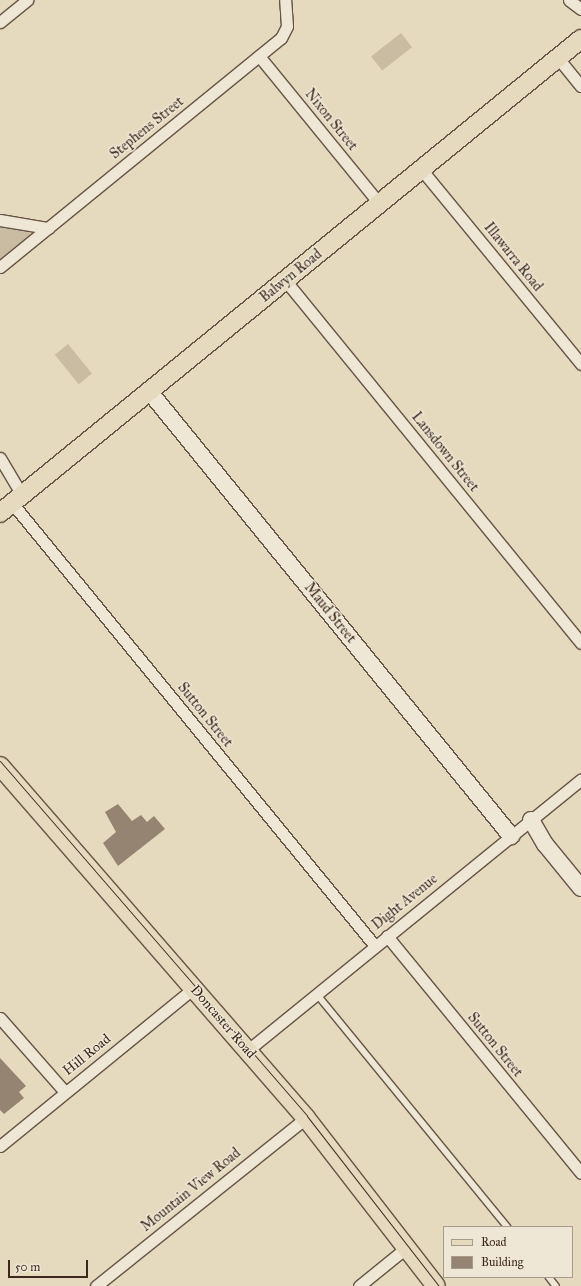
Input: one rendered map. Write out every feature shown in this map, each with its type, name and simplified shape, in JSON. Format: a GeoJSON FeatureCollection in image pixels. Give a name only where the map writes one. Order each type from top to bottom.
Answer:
{"type":"FeatureCollection","features":[{"type":"Feature","properties":{"kind":"main road","name":"Balwyn Road"},"geometry":{"type":"LineString","coordinates":[[12,503],[581,39]]}},
{"type":"Feature","properties":{"kind":"main road","name":"Doncaster Road"},"geometry":{"type":"LineString","coordinates":[[0,766],[306,1118],[436,1286]]}},
{"type":"Feature","properties":{"kind":"street"},"geometry":{"type":"LineString","coordinates":[[0,22],[26,0]]}},
{"type":"Feature","properties":{"kind":"street","name":"Stephens Street"},"geometry":{"type":"LineString","coordinates":[[0,267],[259,56],[286,31],[285,0]]}},
{"type":"Feature","properties":{"kind":"street"},"geometry":{"type":"LineString","coordinates":[[569,0],[581,9]]}},
{"type":"Feature","properties":{"kind":"street","name":"Nixon Street"},"geometry":{"type":"LineString","coordinates":[[259,56],[379,203]]}},
{"type":"Feature","properties":{"kind":"street"},"geometry":{"type":"LineString","coordinates":[[558,58],[581,86]]}},
{"type":"Feature","properties":{"kind":"street","name":"Illawarra Road"},"geometry":{"type":"LineString","coordinates":[[422,169],[581,364]]}},
{"type":"Feature","properties":{"kind":"street"},"geometry":{"type":"LineString","coordinates":[[0,220],[48,228]]}},
{"type":"Feature","properties":{"kind":"street","name":"Lansdown Street"},"geometry":{"type":"LineString","coordinates":[[285,280],[581,643]]}},
{"type":"Feature","properties":{"kind":"street","name":"Maud Street"},"geometry":{"type":"LineString","coordinates":[[149,391],[511,836]]}},
{"type":"Feature","properties":{"kind":"street"},"geometry":{"type":"LineString","coordinates":[[0,458],[12,503]]}},
{"type":"Feature","properties":{"kind":"street","name":"Sutton Street"},"geometry":{"type":"LineString","coordinates":[[12,503],[375,946]]}},
{"type":"Feature","properties":{"kind":"street","name":"Dight Avenue"},"geometry":{"type":"LineString","coordinates":[[248,1050],[581,779]]}},
{"type":"Feature","properties":{"kind":"street"},"geometry":{"type":"LineString","coordinates":[[527,822],[581,888]]}},
{"type":"Feature","properties":{"kind":"street","name":"Sutton Street"},"geometry":{"type":"LineString","coordinates":[[387,936],[581,1173]]}},
{"type":"Feature","properties":{"kind":"street","name":"Hill Road"},"geometry":{"type":"LineString","coordinates":[[0,1146],[194,988]]}},
{"type":"Feature","properties":{"kind":"street"},"geometry":{"type":"LineString","coordinates":[[0,1018],[65,1092]]}},
{"type":"Feature","properties":{"kind":"street","name":"Mountain View Road"},"geometry":{"type":"LineString","coordinates":[[96,1286],[306,1118]]}},
{"type":"Feature","properties":{"kind":"street"},"geometry":{"type":"LineString","coordinates":[[359,1286],[407,1247]]}},
{"type":"Feature","properties":{"kind":"lane"},"geometry":{"type":"LineString","coordinates":[[317,994],[507,1226]]}},
{"type":"Feature","properties":{"kind":"lane"},"geometry":{"type":"LineString","coordinates":[[550,1278],[556,1286]]}},
{"type":"Feature","properties":{"kind":"shaded area"},"geometry":{"type":"Polygon","coordinates":[[[401,33],[412,47],[382,71],[371,56],[401,33]]]}},
{"type":"Feature","properties":{"kind":"shaded area"},"geometry":{"type":"Polygon","coordinates":[[[0,227],[27,229],[31,234],[0,261],[0,227]]]}},
{"type":"Feature","properties":{"kind":"shaded area"},"geometry":{"type":"Polygon","coordinates":[[[68,344],[92,374],[79,384],[55,355],[68,344]]]}},
{"type":"Feature","properties":{"kind":"building"},"geometry":{"type":"Polygon","coordinates":[[[118,804],[132,821],[141,815],[147,822],[154,816],[165,829],[118,866],[103,843],[116,832],[105,812],[118,804]]]}},
{"type":"Feature","properties":{"kind":"building"},"geometry":{"type":"Polygon","coordinates":[[[0,1058],[26,1086],[19,1092],[24,1098],[4,1114],[0,1110],[0,1058]]]}},
{"type":"Feature","properties":{"kind":"tram line"},"geometry":{"type":"LineString","coordinates":[[0,761],[307,1116],[439,1286]]}}]}
